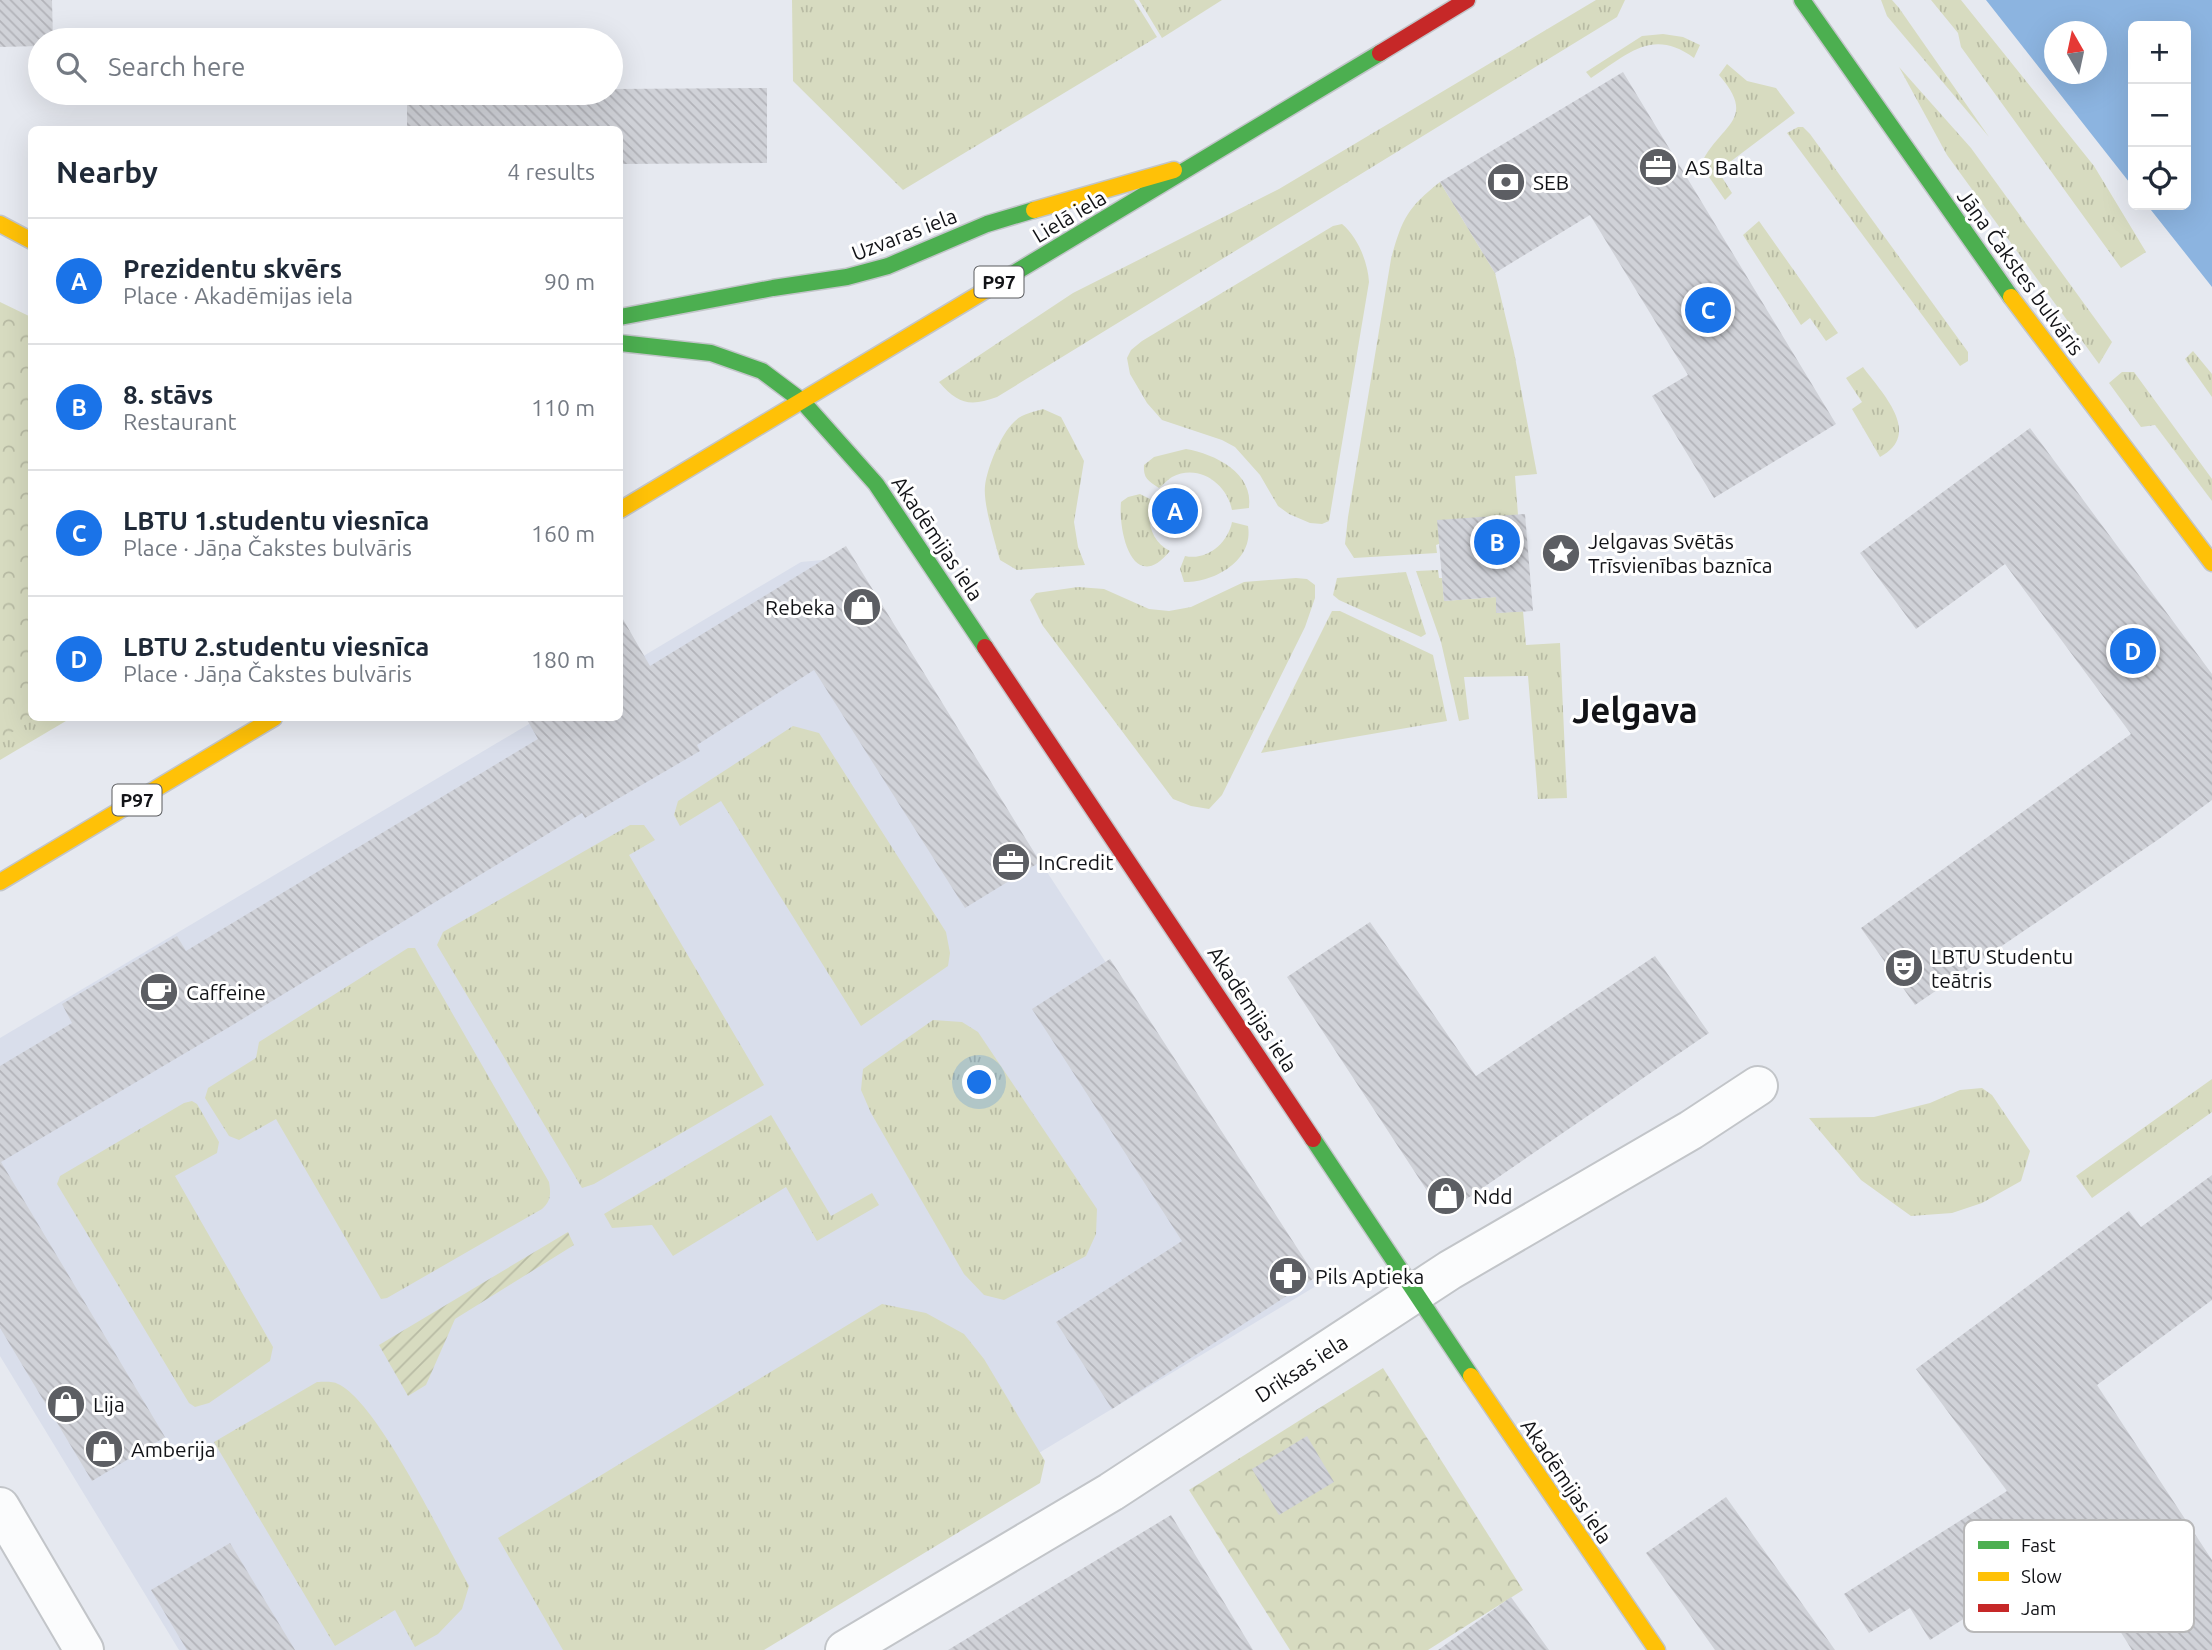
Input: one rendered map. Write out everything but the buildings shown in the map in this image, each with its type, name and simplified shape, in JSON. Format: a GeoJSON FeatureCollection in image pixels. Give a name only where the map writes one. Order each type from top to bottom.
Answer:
{"type":"FeatureCollection","features":[{"type":"Feature","properties":{"kind":"main road","name":"Lielā iela"},"geometry":{"type":"LineString","coordinates":[[623,508],[1467,0]]}},
{"type":"Feature","properties":{"kind":"main road","name":"Jāņa Čakstes bulvāris"},"geometry":{"type":"LineString","coordinates":[[1802,0],[2020,309],[2212,563]]}},
{"type":"Feature","properties":{"kind":"main road","name":"Uzvaras iela"},"geometry":{"type":"LineString","coordinates":[[623,316],[867,272],[888,266],[987,224],[1196,164]]}},
{"type":"Feature","properties":{"kind":"main road"},"geometry":{"type":"LineString","coordinates":[[0,224],[28,238]]}},
{"type":"Feature","properties":{"kind":"main road"},"geometry":{"type":"LineString","coordinates":[[623,343],[711,353],[762,370],[802,401]]}},
{"type":"Feature","properties":{"kind":"main road","name":"Akadēmijas iela"},"geometry":{"type":"LineString","coordinates":[[802,401],[893,506],[1415,1293],[1657,1650]]}},
{"type":"Feature","properties":{"kind":"main road","name":"P97"},"geometry":{"type":"LineString","coordinates":[[0,882],[269,721]]}},
{"type":"Feature","properties":{"kind":"street","name":"Driksas iela"},"geometry":{"type":"LineString","coordinates":[[845,1650],[1111,1492],[1450,1270],[1691,1130],[1758,1086]]}},
{"type":"Feature","properties":{"kind":"street"},"geometry":{"type":"LineString","coordinates":[[0,1507],[84,1650]]}},
{"type":"Feature","properties":{"kind":"shaded area"},"geometry":{"type":"Polygon","coordinates":[[[843,558],[1316,1286],[712,1650],[179,1650],[0,1356],[0,1038],[534,721],[623,721],[623,668],[801,562],[843,558]]]}},
{"type":"Feature","properties":{"kind":"green space"},"geometry":{"type":"Polygon","coordinates":[[[792,0],[1134,0],[1157,37],[903,190],[793,81],[792,0]]]}},
{"type":"Feature","properties":{"kind":"green space"},"geometry":{"type":"Polygon","coordinates":[[[1139,0],[1222,0],[1162,38],[1139,0]]]}},
{"type":"Feature","properties":{"kind":"green space"},"geometry":{"type":"Polygon","coordinates":[[[1596,0],[1625,0],[1617,17],[997,397],[979,402],[965,402],[952,395],[939,382],[1073,293],[1279,189],[1596,0]]]}},
{"type":"Feature","properties":{"kind":"green space"},"geometry":{"type":"Polygon","coordinates":[[[1881,0],[1892,0],[1899,8],[1989,137],[1887,16],[1881,0]]]}},
{"type":"Feature","properties":{"kind":"green space"},"geometry":{"type":"Polygon","coordinates":[[[1931,0],[1961,0],[2094,166],[2146,252],[2121,268],[1961,47],[1958,33],[1931,0]]]}},
{"type":"Feature","properties":{"kind":"green space"},"geometry":{"type":"Polygon","coordinates":[[[1663,34],[1683,37],[1700,45],[1694,58],[1679,49],[1652,45],[1628,53],[1591,78],[1586,72],[1642,36],[1663,34]]]}},
{"type":"Feature","properties":{"kind":"green space"},"geometry":{"type":"Polygon","coordinates":[[[1727,64],[1747,81],[1776,88],[1795,113],[1718,171],[1732,193],[1725,200],[1709,177],[1703,160],[1733,120],[1736,111],[1730,90],[1719,75],[1727,64]]]}},
{"type":"Feature","properties":{"kind":"green space"},"geometry":{"type":"Polygon","coordinates":[[[1899,67],[1971,148],[2112,342],[2099,364],[1947,155],[1899,67]]]}},
{"type":"Feature","properties":{"kind":"green space"},"geometry":{"type":"Polygon","coordinates":[[[1803,127],[1810,134],[1968,352],[1968,361],[1960,366],[1787,133],[1803,127]]]}},
{"type":"Feature","properties":{"kind":"green space"},"geometry":{"type":"Polygon","coordinates":[[[1440,182],[1495,273],[1514,352],[1537,474],[1515,476],[1518,515],[1436,545],[1437,553],[1354,558],[1345,544],[1348,517],[1391,259],[1407,215],[1420,199],[1440,182]]]}},
{"type":"Feature","properties":{"kind":"green space"},"geometry":{"type":"Polygon","coordinates":[[[1759,221],[1838,333],[1826,341],[1810,318],[1801,325],[1743,235],[1759,221]]]}},
{"type":"Feature","properties":{"kind":"green space"},"geometry":{"type":"Polygon","coordinates":[[[1342,224],[1361,251],[1369,282],[1329,521],[1322,524],[1310,523],[1278,506],[1260,475],[1235,447],[1162,420],[1147,403],[1130,374],[1127,358],[1131,350],[1142,341],[1333,226],[1342,224]]]}},
{"type":"Feature","properties":{"kind":"green space"},"geometry":{"type":"Polygon","coordinates":[[[0,302],[28,316],[28,721],[32,721],[0,739],[0,302]]]}},
{"type":"Feature","properties":{"kind":"green space"},"geometry":{"type":"Polygon","coordinates":[[[2193,351],[2212,374],[2212,397],[2185,359],[2193,351]]]}},
{"type":"Feature","properties":{"kind":"green space"},"geometry":{"type":"Polygon","coordinates":[[[1863,367],[1888,400],[1899,425],[1893,448],[1880,457],[1852,409],[1862,402],[1846,378],[1863,367]]]}},
{"type":"Feature","properties":{"kind":"green space"},"geometry":{"type":"Polygon","coordinates":[[[2122,372],[2134,372],[2212,479],[2212,501],[2155,425],[2141,427],[2109,383],[2122,372]]]}},
{"type":"Feature","properties":{"kind":"green space"},"geometry":{"type":"Polygon","coordinates":[[[1043,409],[1061,417],[1084,461],[1074,522],[1078,547],[1085,565],[1017,570],[1000,560],[988,513],[985,486],[995,452],[1009,427],[1020,417],[1043,409]]]}},
{"type":"Feature","properties":{"kind":"green space"},"geometry":{"type":"Polygon","coordinates":[[[1186,449],[1209,455],[1239,475],[1249,496],[1249,508],[1232,510],[1218,484],[1202,474],[1182,473],[1172,477],[1159,488],[1147,479],[1144,465],[1154,457],[1186,449]]]}},
{"type":"Feature","properties":{"kind":"green space"},"geometry":{"type":"Polygon","coordinates":[[[1140,494],[1152,500],[1149,515],[1151,529],[1163,547],[1170,551],[1157,563],[1146,567],[1137,563],[1130,555],[1122,529],[1121,502],[1140,494]]]}},
{"type":"Feature","properties":{"kind":"green space"},"geometry":{"type":"Polygon","coordinates":[[[1232,522],[1248,526],[1245,550],[1238,559],[1219,574],[1207,579],[1184,582],[1180,569],[1185,556],[1201,556],[1215,549],[1226,537],[1232,522]]]}},
{"type":"Feature","properties":{"kind":"green space"},"geometry":{"type":"Polygon","coordinates":[[[1438,570],[1439,578],[1442,578],[1444,601],[1496,597],[1497,613],[1523,611],[1526,645],[1560,643],[1567,798],[1538,799],[1528,676],[1464,677],[1469,719],[1459,721],[1441,642],[1416,571],[1438,570]]]}},
{"type":"Feature","properties":{"kind":"green space"},"geometry":{"type":"Polygon","coordinates":[[[1406,572],[1426,634],[1421,637],[1333,595],[1337,578],[1406,572]]]}},
{"type":"Feature","properties":{"kind":"green space"},"geometry":{"type":"Polygon","coordinates":[[[1307,579],[1315,585],[1315,598],[1305,627],[1222,795],[1209,809],[1173,799],[1043,626],[1030,600],[1036,593],[1078,587],[1104,589],[1149,609],[1169,611],[1191,607],[1244,582],[1307,579]]]}},
{"type":"Feature","properties":{"kind":"green space"},"geometry":{"type":"Polygon","coordinates":[[[1332,611],[1340,611],[1433,655],[1447,721],[1261,753],[1332,611]]]}},
{"type":"Feature","properties":{"kind":"green space"},"geometry":{"type":"Polygon","coordinates":[[[28,719],[66,721],[0,760],[0,726],[28,719]]]}},
{"type":"Feature","properties":{"kind":"green space"},"geometry":{"type":"Polygon","coordinates":[[[793,726],[819,733],[946,932],[950,953],[948,966],[861,1026],[721,801],[680,826],[674,815],[678,801],[793,726]]]}},
{"type":"Feature","properties":{"kind":"green space"},"geometry":{"type":"Polygon","coordinates":[[[630,825],[644,825],[655,840],[629,855],[764,1085],[594,1184],[582,1188],[437,945],[443,932],[630,825]]]}},
{"type":"Feature","properties":{"kind":"green space"},"geometry":{"type":"Polygon","coordinates":[[[408,948],[415,948],[549,1182],[550,1194],[542,1209],[381,1299],[276,1119],[239,1140],[229,1136],[205,1098],[208,1088],[256,1058],[259,1042],[408,948]]]}},
{"type":"Feature","properties":{"kind":"green space"},"geometry":{"type":"Polygon","coordinates":[[[933,1020],[962,1022],[978,1032],[1097,1209],[1096,1234],[1086,1256],[1004,1300],[984,1295],[964,1274],[871,1113],[861,1090],[863,1069],[933,1020]]]}},
{"type":"Feature","properties":{"kind":"green space"},"geometry":{"type":"Polygon","coordinates":[[[2212,1079],[2212,1112],[2092,1198],[2076,1176],[2212,1079]]]}},
{"type":"Feature","properties":{"kind":"green space"},"geometry":{"type":"Polygon","coordinates":[[[1982,1088],[1992,1095],[2030,1151],[2021,1181],[1982,1203],[1952,1213],[1911,1216],[1861,1180],[1809,1118],[1874,1117],[1930,1103],[1960,1090],[1982,1088]]]}},
{"type":"Feature","properties":{"kind":"green space"},"geometry":{"type":"Polygon","coordinates":[[[192,1101],[197,1104],[219,1142],[217,1153],[175,1176],[273,1347],[270,1361],[209,1403],[195,1407],[189,1403],[57,1184],[60,1176],[184,1103],[192,1101]]]}},
{"type":"Feature","properties":{"kind":"green space"},"geometry":{"type":"Polygon","coordinates":[[[771,1115],[831,1216],[872,1193],[879,1205],[817,1241],[786,1187],[673,1256],[652,1225],[612,1228],[604,1214],[771,1115]]]}},
{"type":"Feature","properties":{"kind":"green space"},"geometry":{"type":"Polygon","coordinates":[[[568,1232],[574,1245],[455,1319],[426,1385],[408,1396],[379,1345],[568,1232]]]}},
{"type":"Feature","properties":{"kind":"green space"},"geometry":{"type":"Polygon","coordinates":[[[882,1304],[926,1313],[964,1334],[984,1359],[1045,1461],[1040,1483],[764,1650],[563,1650],[498,1538],[882,1304]]]}},
{"type":"Feature","properties":{"kind":"green space"},"geometry":{"type":"Polygon","coordinates":[[[1383,1368],[1523,1590],[1428,1650],[1290,1650],[1189,1490],[1383,1368]]]}},
{"type":"Feature","properties":{"kind":"green space"},"geometry":{"type":"Polygon","coordinates":[[[317,1382],[338,1384],[354,1396],[372,1417],[410,1476],[469,1586],[462,1609],[438,1634],[415,1647],[395,1610],[335,1646],[214,1442],[317,1382]]]}},
{"type":"Feature","properties":{"kind":"water"},"geometry":{"type":"Polygon","coordinates":[[[1986,0],[2212,0],[2212,287],[2151,210],[2191,210],[2191,21],[2128,21],[2128,181],[2052,84],[2107,84],[2107,21],[2044,21],[2044,74],[1986,0]]]}},
{"type":"Feature","properties":{"kind":"traffic: fast"},"geometry":{"type":"LineString","coordinates":[[1802,0],[2011,297]]}},
{"type":"Feature","properties":{"kind":"traffic: fast"},"geometry":{"type":"LineString","coordinates":[[1006,278],[1380,53]]}},
{"type":"Feature","properties":{"kind":"traffic: fast"},"geometry":{"type":"LineString","coordinates":[[623,316],[847,277],[888,266],[987,224],[1034,210]]}},
{"type":"Feature","properties":{"kind":"traffic: fast"},"geometry":{"type":"LineString","coordinates":[[623,343],[711,353],[762,371],[802,401],[876,484],[985,647]]}},
{"type":"Feature","properties":{"kind":"traffic: fast"},"geometry":{"type":"LineString","coordinates":[[1313,1139],[1471,1376]]}},
{"type":"Feature","properties":{"kind":"traffic: slow"},"geometry":{"type":"LineString","coordinates":[[1034,210],[1174,170]]}},
{"type":"Feature","properties":{"kind":"traffic: slow"},"geometry":{"type":"LineString","coordinates":[[0,224],[28,239]]}},
{"type":"Feature","properties":{"kind":"traffic: slow"},"geometry":{"type":"LineString","coordinates":[[623,508],[1006,278]]}},
{"type":"Feature","properties":{"kind":"traffic: slow"},"geometry":{"type":"LineString","coordinates":[[2011,297],[2212,563]]}},
{"type":"Feature","properties":{"kind":"traffic: slow"},"geometry":{"type":"LineString","coordinates":[[0,882],[269,721]]}},
{"type":"Feature","properties":{"kind":"traffic: slow"},"geometry":{"type":"LineString","coordinates":[[1471,1376],[1657,1650]]}},
{"type":"Feature","properties":{"kind":"traffic: jam"},"geometry":{"type":"LineString","coordinates":[[1380,53],[1467,0]]}},
{"type":"Feature","properties":{"kind":"traffic: jam"},"geometry":{"type":"LineString","coordinates":[[985,647],[1313,1139]]}},
{"type":"Feature","properties":{"kind":"place","name":"AS Balta"},"geometry":{"type":"Point","coordinates":[1658,167]}},
{"type":"Feature","properties":{"kind":"place","name":"SEB"},"geometry":{"type":"Point","coordinates":[1506,182]}},
{"type":"Feature","properties":{"kind":"place","name":"LBTU 1.studentu viesnīca"},"geometry":{"type":"Point","coordinates":[1708,310]}},
{"type":"Feature","properties":{"kind":"place","name":"Prezidentu skvērs"},"geometry":{"type":"Point","coordinates":[1175,511]}},
{"type":"Feature","properties":{"kind":"place","name":"8. stāvs"},"geometry":{"type":"Point","coordinates":[1497,542]}},
{"type":"Feature","properties":{"kind":"place","name":"Jelgavas Svētās Trīsvienības baznīca"},"geometry":{"type":"Point","coordinates":[1561,553]}},
{"type":"Feature","properties":{"kind":"place","name":"Rebeka"},"geometry":{"type":"Point","coordinates":[862,607]}},
{"type":"Feature","properties":{"kind":"place","name":"LBTU 2.studentu viesnīca"},"geometry":{"type":"Point","coordinates":[2133,651]}},
{"type":"Feature","properties":{"kind":"place","name":"InCredit"},"geometry":{"type":"Point","coordinates":[1011,862]}},
{"type":"Feature","properties":{"kind":"place","name":"LBTU Studentu teātris"},"geometry":{"type":"Point","coordinates":[1904,968]}},
{"type":"Feature","properties":{"kind":"place","name":"Caffeine"},"geometry":{"type":"Point","coordinates":[159,992]}},
{"type":"Feature","properties":{"kind":"place","name":"Ndd"},"geometry":{"type":"Point","coordinates":[1446,1196]}},
{"type":"Feature","properties":{"kind":"place","name":"Pils Aptieka"},"geometry":{"type":"Point","coordinates":[1288,1276]}},
{"type":"Feature","properties":{"kind":"place","name":"Lija"},"geometry":{"type":"Point","coordinates":[66,1404]}},
{"type":"Feature","properties":{"kind":"place","name":"Amberija"},"geometry":{"type":"Point","coordinates":[104,1449]}},
{"type":"Feature","properties":{"kind":"district","name":"Jelgava"},"geometry":{"type":"Point","coordinates":[1635,710]}}]}
